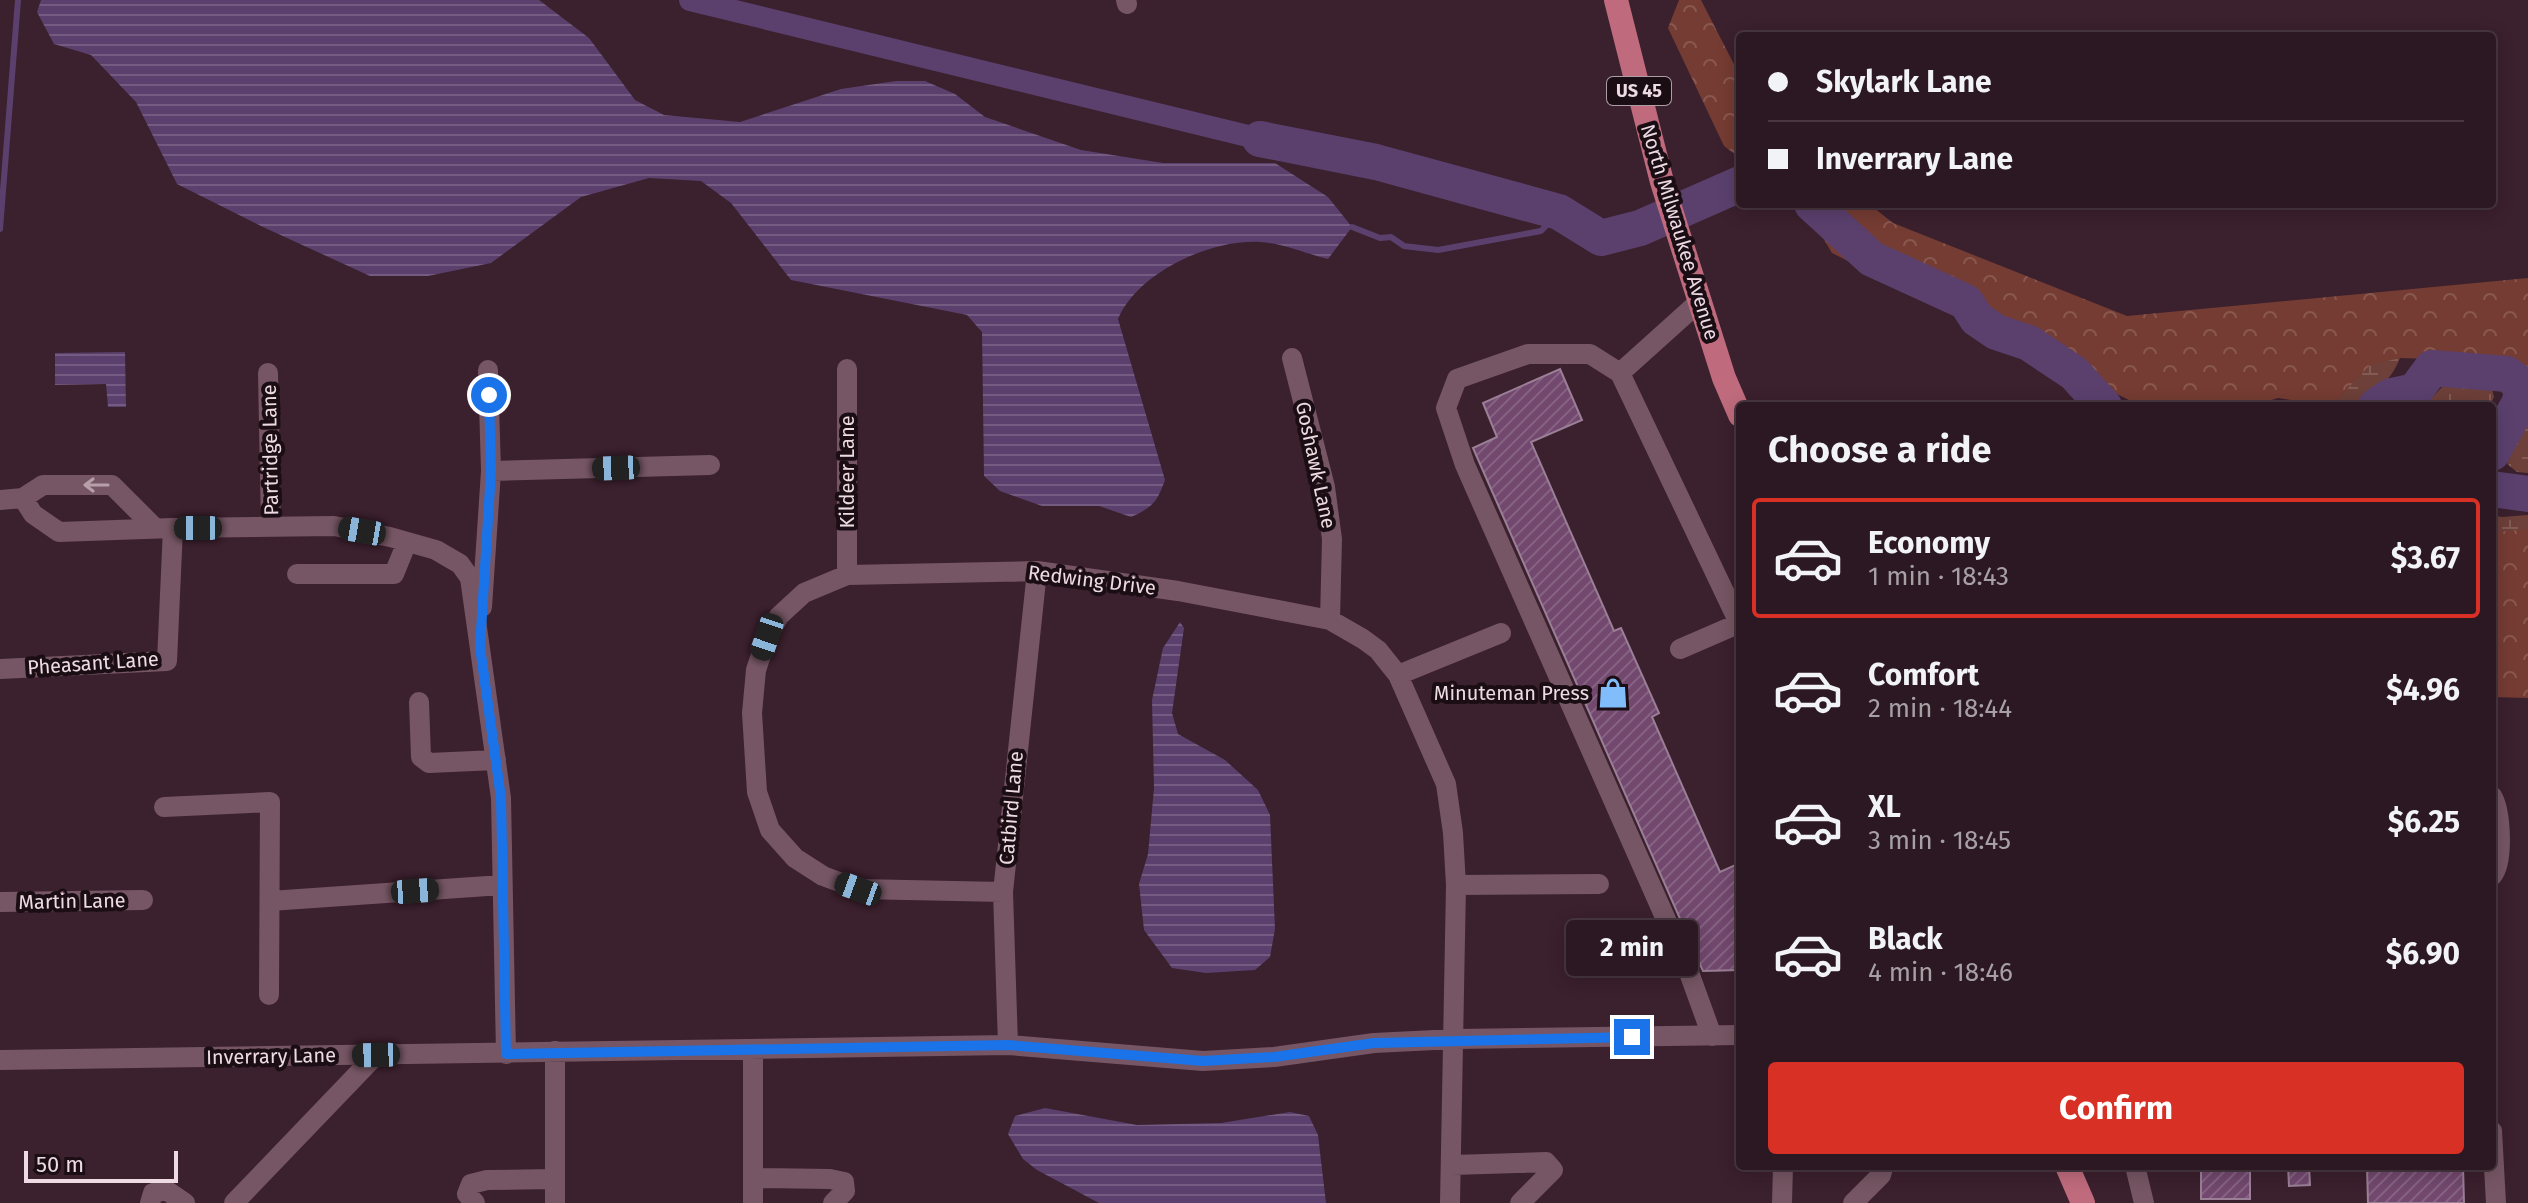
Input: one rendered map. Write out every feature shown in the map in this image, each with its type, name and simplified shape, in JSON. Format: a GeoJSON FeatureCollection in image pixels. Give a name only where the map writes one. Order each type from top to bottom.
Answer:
{"type":"FeatureCollection","features":[{"type":"Feature","properties":{"kind":"main road","name":"North Milwaukee Avenue"},"geometry":{"type":"LineString","coordinates":[[1616,0],[1662,182],[1724,378],[1736,406]]}},
{"type":"Feature","properties":{"kind":"main road"},"geometry":{"type":"LineString","coordinates":[[2069,1170],[2083,1203]]}},
{"type":"Feature","properties":{"kind":"street"},"geometry":{"type":"LineString","coordinates":[[1620,373],[1700,301]]}},
{"type":"Feature","properties":{"kind":"street"},"geometry":{"type":"LineString","coordinates":[[1712,1036],[1687,967],[1465,465],[1446,408],[1457,379],[1528,354],[1590,354],[1620,373],[1736,616]]}},
{"type":"Feature","properties":{"kind":"street","name":"Goshawk Lane"},"geometry":{"type":"LineString","coordinates":[[1292,358],[1325,487],[1332,539],[1330,620]]}},
{"type":"Feature","properties":{"kind":"street","name":"Kildeer Lane"},"geometry":{"type":"LineString","coordinates":[[847,369],[847,575]]}},
{"type":"Feature","properties":{"kind":"street"},"geometry":{"type":"LineString","coordinates":[[480,647],[491,471],[488,370]]}},
{"type":"Feature","properties":{"kind":"street","name":"Partridge Lane"},"geometry":{"type":"LineString","coordinates":[[268,373],[271,527]]}},
{"type":"Feature","properties":{"kind":"street"},"geometry":{"type":"LineString","coordinates":[[491,471],[710,465]]}},
{"type":"Feature","properties":{"kind":"street"},"geometry":{"type":"LineString","coordinates":[[0,500],[23,498],[43,485],[112,485],[164,528]]}},
{"type":"Feature","properties":{"kind":"street"},"geometry":{"type":"LineString","coordinates":[[23,498],[33,514],[59,532],[334,526],[436,550],[460,564],[470,578],[501,798],[506,1054]]}},
{"type":"Feature","properties":{"kind":"street","name":"Pheasant Lane"},"geometry":{"type":"LineString","coordinates":[[0,669],[167,661],[164,528]]}},
{"type":"Feature","properties":{"kind":"street"},"geometry":{"type":"LineString","coordinates":[[297,574],[394,574],[407,542]]}},
{"type":"Feature","properties":{"kind":"street","name":"Redwing Drive"},"geometry":{"type":"LineString","coordinates":[[1003,892],[858,889],[823,876],[795,858],[770,830],[757,792],[752,713],[756,670],[767,637],[779,616],[804,593],[847,575],[1037,571],[1178,591],[1330,620],[1378,650],[1398,675],[1446,784],[1453,833],[1456,885],[1455,1039],[1450,1203]]}},
{"type":"Feature","properties":{"kind":"street","name":"Catbird Lane"},"geometry":{"type":"LineString","coordinates":[[1008,1045],[1003,892],[1037,571]]}},
{"type":"Feature","properties":{"kind":"street"},"geometry":{"type":"LineString","coordinates":[[1680,649],[1736,626]]}},
{"type":"Feature","properties":{"kind":"street"},"geometry":{"type":"LineString","coordinates":[[1398,675],[1501,633]]}},
{"type":"Feature","properties":{"kind":"street"},"geometry":{"type":"LineString","coordinates":[[419,702],[421,757],[429,763],[496,760]]}},
{"type":"Feature","properties":{"kind":"street"},"geometry":{"type":"LineString","coordinates":[[164,807],[270,802],[269,995]]}},
{"type":"Feature","properties":{"kind":"street"},"geometry":{"type":"LineString","coordinates":[[2496,803],[2499,808],[2499,860],[2496,872]]}},
{"type":"Feature","properties":{"kind":"street"},"geometry":{"type":"LineString","coordinates":[[1456,885],[1599,884]]}},
{"type":"Feature","properties":{"kind":"street"},"geometry":{"type":"LineString","coordinates":[[270,901],[502,885]]}},
{"type":"Feature","properties":{"kind":"street","name":"Martin Lane"},"geometry":{"type":"LineString","coordinates":[[0,902],[143,900]]}},
{"type":"Feature","properties":{"kind":"street","name":"Inverrary Lane"},"geometry":{"type":"LineString","coordinates":[[0,1060],[1008,1045],[1203,1061],[1274,1057],[1374,1043],[1455,1039],[1736,1035]]}},
{"type":"Feature","properties":{"kind":"street"},"geometry":{"type":"LineString","coordinates":[[753,1049],[753,1203]]}},
{"type":"Feature","properties":{"kind":"street"},"geometry":{"type":"LineString","coordinates":[[555,1051],[555,1203]]}},
{"type":"Feature","properties":{"kind":"street"},"geometry":{"type":"LineString","coordinates":[[234,1203],[376,1055]]}},
{"type":"Feature","properties":{"kind":"street"},"geometry":{"type":"LineString","coordinates":[[1452,1165],[1546,1162],[1553,1170],[1520,1203]]}},
{"type":"Feature","properties":{"kind":"street"},"geometry":{"type":"LineString","coordinates":[[1782,1203],[1783,1170]]}},
{"type":"Feature","properties":{"kind":"street"},"geometry":{"type":"LineString","coordinates":[[1853,1203],[1882,1170]]}},
{"type":"Feature","properties":{"kind":"street"},"geometry":{"type":"LineString","coordinates":[[2136,1170],[2144,1203]]}},
{"type":"Feature","properties":{"kind":"street"},"geometry":{"type":"LineString","coordinates":[[2494,1170],[2496,1203]]}},
{"type":"Feature","properties":{"kind":"street"},"geometry":{"type":"LineString","coordinates":[[753,1178],[844,1182],[845,1191],[833,1203]]}},
{"type":"Feature","properties":{"kind":"street"},"geometry":{"type":"LineString","coordinates":[[475,1203],[467,1194],[471,1184],[487,1180],[554,1179]]}},
{"type":"Feature","properties":{"kind":"street"},"geometry":{"type":"LineString","coordinates":[[150,1203],[153,1193],[166,1190],[185,1203]]}},
{"type":"Feature","properties":{"kind":"green space"},"geometry":{"type":"Polygon","coordinates":[[[1679,0],[1701,0],[1736,68],[1736,155],[1724,146],[1668,28],[1679,0]]]}},
{"type":"Feature","properties":{"kind":"green space"},"geometry":{"type":"Polygon","coordinates":[[[1805,208],[1874,208],[1893,223],[2127,316],[2528,278],[2528,376],[2504,361],[2400,358],[2370,366],[2335,402],[2278,398],[2265,402],[2133,402],[1832,253],[1805,208]]]}},
{"type":"Feature","properties":{"kind":"green space"},"geometry":{"type":"Polygon","coordinates":[[[2400,358],[2387,380],[2362,402],[2335,402],[2370,365],[2400,358]]]}},
{"type":"Feature","properties":{"kind":"green space"},"geometry":{"type":"Polygon","coordinates":[[[2483,385],[2492,389],[2494,397],[2492,402],[2428,402],[2442,387],[2483,385]]]}},
{"type":"Feature","properties":{"kind":"green space"},"geometry":{"type":"Polygon","coordinates":[[[2528,411],[2528,473],[2517,472],[2507,464],[2528,411]]]}},
{"type":"Feature","properties":{"kind":"green space"},"geometry":{"type":"Polygon","coordinates":[[[2528,515],[2528,529],[2496,532],[2496,516],[2528,515]]]}},
{"type":"Feature","properties":{"kind":"green space"},"geometry":{"type":"Polygon","coordinates":[[[2528,529],[2528,698],[2496,697],[2496,530],[2528,529]]]}},
{"type":"Feature","properties":{"kind":"shaded area"},"geometry":{"type":"Polygon","coordinates":[[[41,0],[539,0],[589,38],[635,100],[664,115],[740,122],[841,89],[896,81],[925,81],[955,94],[985,117],[1081,150],[1163,163],[1275,163],[1328,197],[1352,227],[1328,259],[1277,244],[1260,242],[1220,246],[1178,262],[1142,287],[1118,319],[1165,480],[1159,494],[1149,507],[1131,517],[1099,506],[1042,506],[1000,491],[984,476],[982,332],[967,315],[791,280],[731,203],[701,181],[649,178],[581,197],[491,263],[428,276],[370,276],[177,184],[136,102],[91,55],[54,44],[37,12],[41,0]]]}},
{"type":"Feature","properties":{"kind":"shaded area"},"geometry":{"type":"Polygon","coordinates":[[[125,352],[126,407],[108,407],[106,384],[55,385],[55,353],[125,352]]]}},
{"type":"Feature","properties":{"kind":"shaded area"},"geometry":{"type":"Polygon","coordinates":[[[1180,622],[1184,628],[1172,713],[1178,734],[1225,760],[1258,790],[1270,815],[1275,929],[1270,957],[1255,970],[1206,973],[1172,968],[1144,930],[1139,884],[1148,854],[1154,788],[1152,700],[1163,648],[1180,622]]]}},
{"type":"Feature","properties":{"kind":"shaded area"},"geometry":{"type":"Polygon","coordinates":[[[1045,1108],[1137,1125],[1221,1123],[1290,1112],[1309,1116],[1318,1135],[1326,1203],[1099,1203],[1037,1170],[1023,1159],[1008,1134],[1015,1116],[1045,1108]]]}},
{"type":"Feature","properties":{"kind":"building"},"geometry":{"type":"Polygon","coordinates":[[[1560,369],[1582,420],[1531,442],[1614,631],[1621,628],[1659,713],[1652,717],[1720,872],[1736,865],[1736,970],[1703,971],[1473,448],[1497,437],[1483,403],[1560,369]]]}},
{"type":"Feature","properties":{"kind":"building"},"geometry":{"type":"Polygon","coordinates":[[[2250,1170],[2250,1199],[2201,1199],[2201,1171],[2250,1170]]]}},
{"type":"Feature","properties":{"kind":"building"},"geometry":{"type":"Polygon","coordinates":[[[2288,1170],[2309,1170],[2310,1185],[2289,1186],[2288,1170]]]}},
{"type":"Feature","properties":{"kind":"building"},"geometry":{"type":"Polygon","coordinates":[[[2367,1170],[2463,1170],[2464,1203],[2368,1203],[2367,1170]]]}},
{"type":"Feature","properties":{"kind":"waterway"},"geometry":{"type":"LineString","coordinates":[[0,229],[18,0]]}},
{"type":"Feature","properties":{"kind":"waterway"},"geometry":{"type":"LineString","coordinates":[[690,0],[1260,139]]}},
{"type":"Feature","properties":{"kind":"waterway"},"geometry":{"type":"LineString","coordinates":[[1260,139],[1376,162],[1559,212],[1601,238],[1640,228],[1736,186]]}},
{"type":"Feature","properties":{"kind":"waterway"},"geometry":{"type":"LineString","coordinates":[[1816,208],[1872,259],[1966,302],[1977,319],[1996,332],[2029,343],[2074,373],[2100,402]]}},
{"type":"Feature","properties":{"kind":"waterway"},"geometry":{"type":"LineString","coordinates":[[1352,227],[1380,238],[1391,237],[1404,246],[1438,250],[1541,231],[1559,212]]}},
{"type":"Feature","properties":{"kind":"waterway"},"geometry":{"type":"LineString","coordinates":[[2382,402],[2391,396],[2415,391],[2432,368],[2507,374],[2522,385],[2520,402],[2496,446]]}},
{"type":"Feature","properties":{"kind":"waterway"},"geometry":{"type":"LineString","coordinates":[[2496,490],[2528,494]]}},
{"type":"Feature","properties":{"kind":"place","name":"Minuteman Press"},"geometry":{"type":"Point","coordinates":[1613,693]}},
{"type":"Feature","properties":{"kind":"route"},"geometry":{"type":"LineString","coordinates":[[489,395],[491,471],[480,647],[501,798],[506,1054],[1008,1045],[1203,1061],[1274,1057],[1374,1043],[1632,1037]]}}]}
